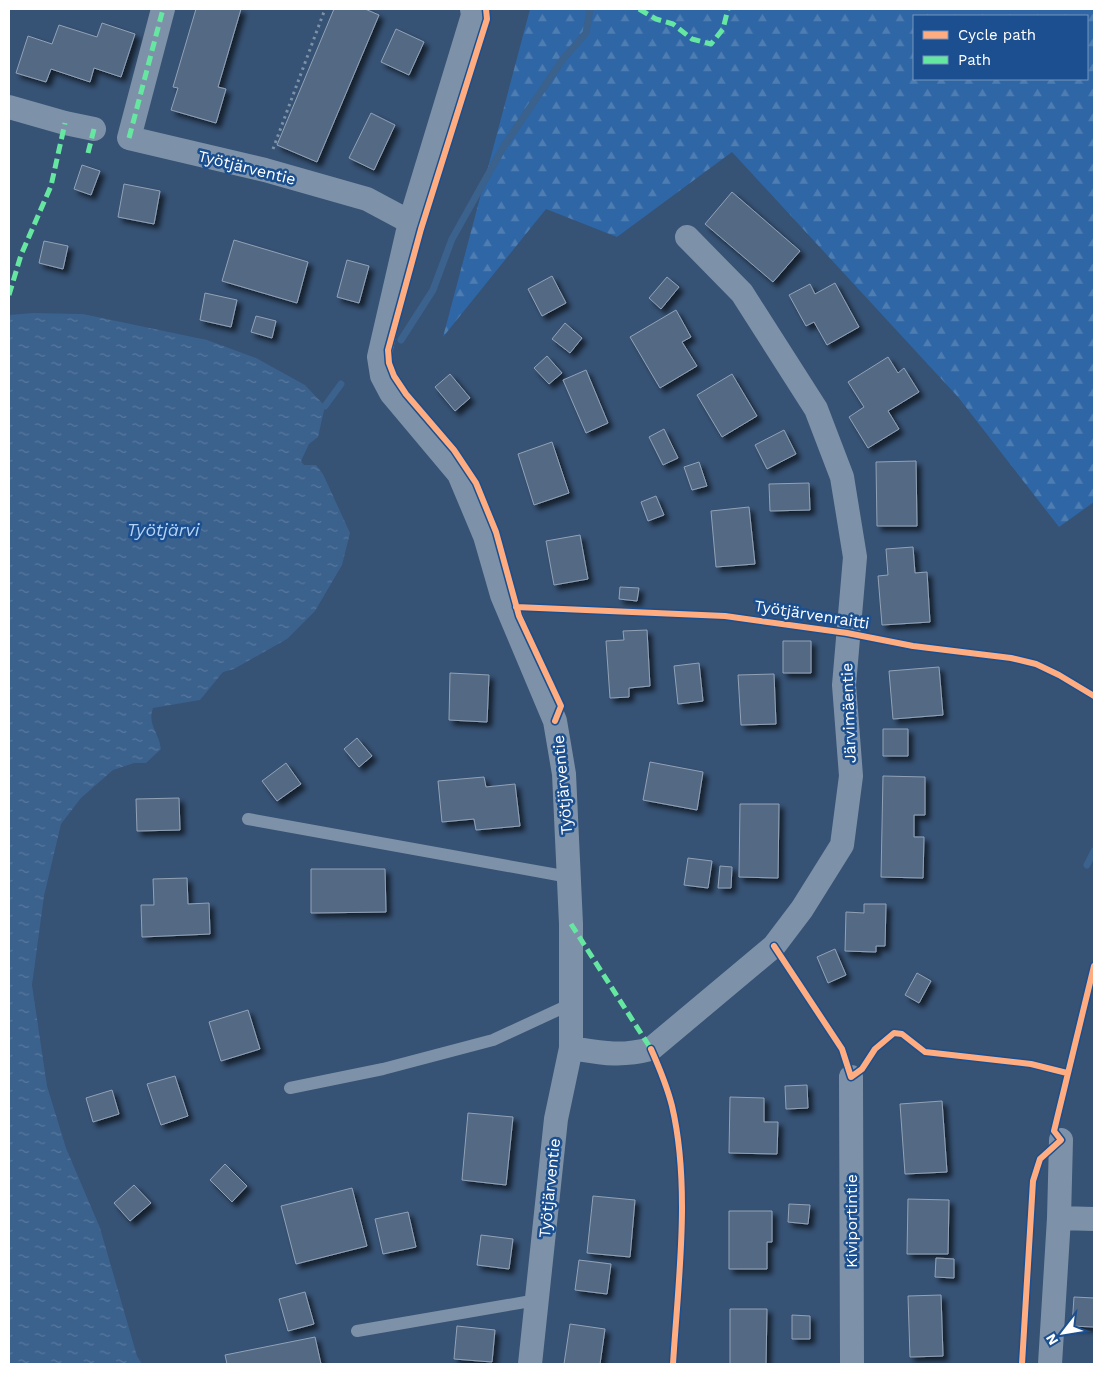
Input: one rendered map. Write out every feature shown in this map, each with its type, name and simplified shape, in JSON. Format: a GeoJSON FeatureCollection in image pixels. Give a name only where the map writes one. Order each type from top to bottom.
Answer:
{"type":"FeatureCollection","features":[{"type":"Feature","properties":{"kind":"street","name":"Työtjärventie"},"geometry":{"type":"LineString","coordinates":[[164,9],[129,138],[265,170],[367,199],[410,222]]}},
{"type":"Feature","properties":{"kind":"street","name":"Työtjärventie"},"geometry":{"type":"LineString","coordinates":[[472,9],[473,15],[410,222],[379,357],[382,376],[391,393],[459,474],[485,536],[502,595],[555,720],[564,774],[571,924],[571,1048],[556,1119],[530,1364]]}},
{"type":"Feature","properties":{"kind":"street"},"geometry":{"type":"LineString","coordinates":[[9,108],[94,129]]}},
{"type":"Feature","properties":{"kind":"street","name":"Järvimäentie"},"geometry":{"type":"LineString","coordinates":[[571,1048],[615,1054],[633,1054],[651,1049],[774,946],[802,909],[842,845],[851,776],[844,685],[854,557],[842,477],[816,409],[748,301],[687,237]]}},
{"type":"Feature","properties":{"kind":"street","name":"Kiviportintie"},"geometry":{"type":"LineString","coordinates":[[851,1077],[852,1364]]}},
{"type":"Feature","properties":{"kind":"street"},"geometry":{"type":"LineString","coordinates":[[1050,1364],[1059,1218],[1061,1140]]}},
{"type":"Feature","properties":{"kind":"street"},"geometry":{"type":"LineString","coordinates":[[1059,1218],[1094,1219]]}},
{"type":"Feature","properties":{"kind":"lane"},"geometry":{"type":"LineString","coordinates":[[248,819],[569,877]]}},
{"type":"Feature","properties":{"kind":"lane"},"geometry":{"type":"LineString","coordinates":[[290,1088],[383,1069],[493,1040],[571,1004]]}},
{"type":"Feature","properties":{"kind":"lane"},"geometry":{"type":"LineString","coordinates":[[357,1331],[537,1300]]}},
{"type":"Feature","properties":{"kind":"path"},"geometry":{"type":"LineString","coordinates":[[265,170],[325,9]]}},
{"type":"Feature","properties":{"kind":"green space"},"geometry":{"type":"Polygon","coordinates":[[[530,9],[1094,9],[1094,502],[1059,527],[958,397],[732,152],[617,237],[546,209],[443,337],[530,9]]]}},
{"type":"Feature","properties":{"kind":"water","name":"Työtjärvi"},"geometry":{"type":"Polygon","coordinates":[[[33,313],[83,314],[207,340],[256,358],[305,385],[325,406],[318,437],[309,444],[301,461],[304,465],[316,465],[323,474],[350,533],[342,565],[315,611],[287,639],[234,669],[223,672],[200,700],[153,708],[151,719],[161,749],[146,763],[134,763],[113,770],[81,798],[61,824],[44,896],[32,985],[47,1086],[66,1148],[100,1228],[137,1356],[142,1364],[9,1364],[9,315],[33,313]]]}},
{"type":"Feature","properties":{"kind":"building"},"geometry":{"type":"Polygon","coordinates":[[[196,9],[241,9],[218,87],[226,89],[216,123],[171,110],[178,88],[173,87],[196,9]]]}},
{"type":"Feature","properties":{"kind":"building"},"geometry":{"type":"Polygon","coordinates":[[[334,9],[365,9],[379,15],[317,162],[277,145],[334,9]]]}},
{"type":"Feature","properties":{"kind":"building"},"geometry":{"type":"Polygon","coordinates":[[[102,23],[135,34],[121,77],[94,68],[90,82],[51,69],[46,82],[16,73],[28,36],[52,44],[59,25],[97,37],[102,23]]]}},
{"type":"Feature","properties":{"kind":"building"},"geometry":{"type":"Polygon","coordinates":[[[396,29],[424,42],[409,75],[381,62],[396,29]]]}},
{"type":"Feature","properties":{"kind":"building"},"geometry":{"type":"Polygon","coordinates":[[[371,113],[395,125],[374,170],[349,158],[371,113]]]}},
{"type":"Feature","properties":{"kind":"building"},"geometry":{"type":"Polygon","coordinates":[[[82,165],[100,171],[91,195],[74,189],[82,165]]]}},
{"type":"Feature","properties":{"kind":"building"},"geometry":{"type":"Polygon","coordinates":[[[124,184],[160,191],[154,224],[118,217],[124,184]]]}},
{"type":"Feature","properties":{"kind":"building"},"geometry":{"type":"Polygon","coordinates":[[[732,192],[800,251],[773,282],[705,224],[732,192]]]}},
{"type":"Feature","properties":{"kind":"building"},"geometry":{"type":"Polygon","coordinates":[[[234,240],[308,262],[297,303],[222,281],[234,240]]]}},
{"type":"Feature","properties":{"kind":"building"},"geometry":{"type":"Polygon","coordinates":[[[44,241],[68,246],[63,269],[39,263],[44,241]]]}},
{"type":"Feature","properties":{"kind":"building"},"geometry":{"type":"Polygon","coordinates":[[[347,260],[369,266],[359,303],[337,297],[347,260]]]}},
{"type":"Feature","properties":{"kind":"building"},"geometry":{"type":"Polygon","coordinates":[[[552,276],[566,303],[542,316],[528,289],[552,276]]]}},
{"type":"Feature","properties":{"kind":"building"},"geometry":{"type":"Polygon","coordinates":[[[667,277],[679,287],[661,309],[649,298],[667,277]]]}},
{"type":"Feature","properties":{"kind":"building"},"geometry":{"type":"Polygon","coordinates":[[[835,283],[859,327],[827,345],[814,322],[806,326],[789,295],[810,284],[815,294],[835,283]]]}},
{"type":"Feature","properties":{"kind":"building"},"geometry":{"type":"Polygon","coordinates":[[[205,293],[237,300],[231,327],[200,320],[205,293]]]}},
{"type":"Feature","properties":{"kind":"building"},"geometry":{"type":"Polygon","coordinates":[[[676,310],[691,337],[682,342],[697,366],[660,388],[630,337],[676,310]]]}},
{"type":"Feature","properties":{"kind":"building"},"geometry":{"type":"Polygon","coordinates":[[[256,316],[276,321],[272,338],[251,332],[256,316]]]}},
{"type":"Feature","properties":{"kind":"building"},"geometry":{"type":"Polygon","coordinates":[[[565,323],[582,338],[570,353],[552,339],[565,323]]]}},
{"type":"Feature","properties":{"kind":"building"},"geometry":{"type":"Polygon","coordinates":[[[547,356],[562,373],[549,384],[534,368],[547,356]]]}},
{"type":"Feature","properties":{"kind":"building"},"geometry":{"type":"Polygon","coordinates":[[[888,357],[898,373],[904,368],[919,392],[888,411],[899,429],[868,448],[849,417],[864,407],[848,382],[888,357]]]}},
{"type":"Feature","properties":{"kind":"building"},"geometry":{"type":"Polygon","coordinates":[[[586,370],[608,423],[586,433],[563,380],[586,370]]]}},
{"type":"Feature","properties":{"kind":"building"},"geometry":{"type":"Polygon","coordinates":[[[450,374],[470,398],[455,411],[435,387],[450,374]]]}},
{"type":"Feature","properties":{"kind":"building"},"geometry":{"type":"Polygon","coordinates":[[[732,374],[757,416],[722,437],[697,395],[732,374]]]}},
{"type":"Feature","properties":{"kind":"building"},"geometry":{"type":"Polygon","coordinates":[[[664,429],[678,458],[663,465],[649,437],[664,429]]]}},
{"type":"Feature","properties":{"kind":"building"},"geometry":{"type":"Polygon","coordinates":[[[784,430],[796,454],[767,469],[755,445],[784,430]]]}},
{"type":"Feature","properties":{"kind":"building"},"geometry":{"type":"Polygon","coordinates":[[[552,442],[569,493],[534,505],[518,454],[552,442]]]}},
{"type":"Feature","properties":{"kind":"building"},"geometry":{"type":"Polygon","coordinates":[[[916,461],[917,526],[877,526],[876,462],[916,461]]]}},
{"type":"Feature","properties":{"kind":"building"},"geometry":{"type":"Polygon","coordinates":[[[699,462],[707,486],[692,490],[684,467],[699,462]]]}},
{"type":"Feature","properties":{"kind":"building"},"geometry":{"type":"Polygon","coordinates":[[[809,483],[810,510],[770,511],[769,484],[809,483]]]}},
{"type":"Feature","properties":{"kind":"building"},"geometry":{"type":"Polygon","coordinates":[[[656,496],[664,515],[648,521],[641,502],[656,496]]]}},
{"type":"Feature","properties":{"kind":"building"},"geometry":{"type":"Polygon","coordinates":[[[749,507],[755,564],[716,567],[711,511],[749,507]]]}},
{"type":"Feature","properties":{"kind":"building"},"geometry":{"type":"Polygon","coordinates":[[[580,535],[588,579],[554,585],[546,541],[580,535]]]}},
{"type":"Feature","properties":{"kind":"building"},"geometry":{"type":"Polygon","coordinates":[[[913,547],[915,573],[927,572],[930,622],[882,625],[878,576],[888,575],[886,549],[913,547]]]}},
{"type":"Feature","properties":{"kind":"building"},"geometry":{"type":"Polygon","coordinates":[[[620,587],[639,588],[637,601],[619,599],[620,587]]]}},
{"type":"Feature","properties":{"kind":"building"},"geometry":{"type":"Polygon","coordinates":[[[647,630],[650,686],[629,688],[629,697],[610,698],[606,641],[624,640],[623,631],[647,630]]]}},
{"type":"Feature","properties":{"kind":"building"},"geometry":{"type":"Polygon","coordinates":[[[783,641],[811,641],[811,673],[783,673],[783,641]]]}},
{"type":"Feature","properties":{"kind":"building"},"geometry":{"type":"Polygon","coordinates":[[[699,663],[703,701],[678,704],[674,666],[699,663]]]}},
{"type":"Feature","properties":{"kind":"building"},"geometry":{"type":"Polygon","coordinates":[[[939,667],[943,715],[893,719],[889,671],[939,667]]]}},
{"type":"Feature","properties":{"kind":"building"},"geometry":{"type":"Polygon","coordinates":[[[450,673],[489,675],[487,722],[449,720],[450,673]]]}},
{"type":"Feature","properties":{"kind":"building"},"geometry":{"type":"Polygon","coordinates":[[[774,674],[776,724],[741,725],[738,675],[774,674]]]}},
{"type":"Feature","properties":{"kind":"building"},"geometry":{"type":"Polygon","coordinates":[[[883,729],[908,729],[908,756],[883,756],[883,729]]]}},
{"type":"Feature","properties":{"kind":"building"},"geometry":{"type":"Polygon","coordinates":[[[357,738],[372,756],[359,767],[344,749],[357,738]]]}},
{"type":"Feature","properties":{"kind":"building"},"geometry":{"type":"Polygon","coordinates":[[[650,762],[703,772],[697,810],[643,800],[650,762]]]}},
{"type":"Feature","properties":{"kind":"building"},"geometry":{"type":"Polygon","coordinates":[[[286,763],[301,784],[277,801],[262,781],[286,763]]]}},
{"type":"Feature","properties":{"kind":"building"},"geometry":{"type":"Polygon","coordinates":[[[883,776],[925,777],[925,815],[914,815],[914,837],[924,837],[923,878],[881,877],[883,776]]]}},
{"type":"Feature","properties":{"kind":"building"},"geometry":{"type":"Polygon","coordinates":[[[484,777],[486,787],[515,784],[520,826],[476,830],[474,819],[442,822],[438,781],[484,777]]]}},
{"type":"Feature","properties":{"kind":"building"},"geometry":{"type":"Polygon","coordinates":[[[179,798],[180,830],[137,831],[136,799],[179,798]]]}},
{"type":"Feature","properties":{"kind":"building"},"geometry":{"type":"Polygon","coordinates":[[[740,804],[779,804],[778,878],[739,877],[740,804]]]}},
{"type":"Feature","properties":{"kind":"building"},"geometry":{"type":"Polygon","coordinates":[[[688,858],[712,861],[708,888],[684,885],[688,858]]]}},
{"type":"Feature","properties":{"kind":"building"},"geometry":{"type":"Polygon","coordinates":[[[720,866],[732,867],[731,888],[718,888],[720,866]]]}},
{"type":"Feature","properties":{"kind":"building"},"geometry":{"type":"Polygon","coordinates":[[[311,869],[385,869],[386,912],[311,913],[311,869]]]}},
{"type":"Feature","properties":{"kind":"building"},"geometry":{"type":"Polygon","coordinates":[[[187,878],[188,904],[209,903],[210,934],[142,937],[141,905],[154,905],[153,879],[187,878]]]}},
{"type":"Feature","properties":{"kind":"building"},"geometry":{"type":"Polygon","coordinates":[[[864,904],[886,904],[885,946],[876,946],[876,952],[845,951],[846,912],[864,913],[864,904]]]}},
{"type":"Feature","properties":{"kind":"building"},"geometry":{"type":"Polygon","coordinates":[[[835,949],[846,975],[828,983],[817,957],[835,949]]]}},
{"type":"Feature","properties":{"kind":"building"},"geometry":{"type":"Polygon","coordinates":[[[917,973],[931,981],[919,1003],[905,995],[917,973]]]}},
{"type":"Feature","properties":{"kind":"building"},"geometry":{"type":"Polygon","coordinates":[[[248,1010],[260,1049],[221,1061],[209,1022],[248,1010]]]}},
{"type":"Feature","properties":{"kind":"building"},"geometry":{"type":"Polygon","coordinates":[[[175,1076],[188,1116],[161,1125],[147,1084],[175,1076]]]}},
{"type":"Feature","properties":{"kind":"building"},"geometry":{"type":"Polygon","coordinates":[[[807,1085],[808,1108],[786,1109],[785,1086],[807,1085]]]}},
{"type":"Feature","properties":{"kind":"building"},"geometry":{"type":"Polygon","coordinates":[[[112,1090],[119,1114],[93,1122],[86,1098],[112,1090]]]}},
{"type":"Feature","properties":{"kind":"building"},"geometry":{"type":"Polygon","coordinates":[[[730,1097],[764,1098],[764,1122],[778,1122],[777,1154],[729,1153],[730,1097]]]}},
{"type":"Feature","properties":{"kind":"building"},"geometry":{"type":"Polygon","coordinates":[[[942,1101],[947,1172],[905,1174],[900,1104],[942,1101]]]}},
{"type":"Feature","properties":{"kind":"building"},"geometry":{"type":"Polygon","coordinates":[[[468,1113],[513,1117],[506,1185],[462,1180],[468,1113]]]}},
{"type":"Feature","properties":{"kind":"building"},"geometry":{"type":"Polygon","coordinates":[[[225,1164],[247,1186],[232,1202],[210,1180],[225,1164]]]}},
{"type":"Feature","properties":{"kind":"building"},"geometry":{"type":"Polygon","coordinates":[[[134,1185],[151,1203],[130,1221],[114,1203],[134,1185]]]}},
{"type":"Feature","properties":{"kind":"building"},"geometry":{"type":"Polygon","coordinates":[[[352,1188],[367,1246],[296,1264],[281,1206],[352,1188]]]}},
{"type":"Feature","properties":{"kind":"building"},"geometry":{"type":"Polygon","coordinates":[[[593,1196],[635,1200],[630,1257],[587,1253],[593,1196]]]}},
{"type":"Feature","properties":{"kind":"building"},"geometry":{"type":"Polygon","coordinates":[[[908,1199],[949,1200],[948,1254],[907,1254],[908,1199]]]}},
{"type":"Feature","properties":{"kind":"building"},"geometry":{"type":"Polygon","coordinates":[[[789,1204],[810,1205],[808,1224],[788,1222],[789,1204]]]}},
{"type":"Feature","properties":{"kind":"building"},"geometry":{"type":"Polygon","coordinates":[[[729,1211],[772,1211],[772,1242],[767,1242],[767,1269],[729,1269],[729,1211]]]}},
{"type":"Feature","properties":{"kind":"building"},"geometry":{"type":"Polygon","coordinates":[[[408,1212],[416,1247],[383,1254],[375,1219],[408,1212]]]}},
{"type":"Feature","properties":{"kind":"building"},"geometry":{"type":"Polygon","coordinates":[[[481,1235],[513,1239],[509,1269],[477,1265],[481,1235]]]}},
{"type":"Feature","properties":{"kind":"building"},"geometry":{"type":"Polygon","coordinates":[[[936,1258],[954,1259],[954,1278],[935,1277],[936,1258]]]}},
{"type":"Feature","properties":{"kind":"building"},"geometry":{"type":"Polygon","coordinates":[[[579,1260],[611,1264],[607,1294],[575,1290],[579,1260]]]}},
{"type":"Feature","properties":{"kind":"building"},"geometry":{"type":"Polygon","coordinates":[[[305,1292],[314,1324],[288,1331],[279,1299],[305,1292]]]}},
{"type":"Feature","properties":{"kind":"building"},"geometry":{"type":"Polygon","coordinates":[[[941,1295],[943,1356],[910,1357],[908,1296],[941,1295]]]}},
{"type":"Feature","properties":{"kind":"building"},"geometry":{"type":"Polygon","coordinates":[[[1074,1297],[1094,1298],[1094,1327],[1072,1326],[1074,1297]]]}},
{"type":"Feature","properties":{"kind":"building"},"geometry":{"type":"Polygon","coordinates":[[[730,1309],[767,1309],[766,1364],[730,1364],[730,1309]]]}},
{"type":"Feature","properties":{"kind":"building"},"geometry":{"type":"Polygon","coordinates":[[[792,1315],[810,1316],[810,1339],[792,1339],[792,1315]]]}},
{"type":"Feature","properties":{"kind":"building"},"geometry":{"type":"Polygon","coordinates":[[[570,1324],[605,1329],[600,1364],[564,1364],[570,1324]]]}},
{"type":"Feature","properties":{"kind":"building"},"geometry":{"type":"Polygon","coordinates":[[[457,1326],[495,1330],[492,1362],[454,1359],[457,1326]]]}},
{"type":"Feature","properties":{"kind":"building"},"geometry":{"type":"Polygon","coordinates":[[[315,1337],[321,1364],[227,1364],[225,1355],[315,1337]]]}},
{"type":"Feature","properties":{"kind":"waterway"},"geometry":{"type":"LineString","coordinates":[[401,340],[433,290],[452,239],[504,146],[563,59],[586,33],[590,9]]}},
{"type":"Feature","properties":{"kind":"waterway"},"geometry":{"type":"LineString","coordinates":[[325,406],[341,384]]}},
{"type":"Feature","properties":{"kind":"waterway"},"geometry":{"type":"LineString","coordinates":[[1087,865],[1094,851]]}},
{"type":"Feature","properties":{"kind":"marked path"},"geometry":{"type":"LineString","coordinates":[[129,138],[163,9]]}},
{"type":"Feature","properties":{"kind":"marked path"},"geometry":{"type":"LineString","coordinates":[[639,9],[656,19],[673,24],[692,39],[711,44],[723,29],[728,9]]}},
{"type":"Feature","properties":{"kind":"marked path"},"geometry":{"type":"LineString","coordinates":[[9,295],[21,255],[51,186],[65,123]]}},
{"type":"Feature","properties":{"kind":"marked path"},"geometry":{"type":"LineString","coordinates":[[88,153],[94,129]]}},
{"type":"Feature","properties":{"kind":"marked path"},"geometry":{"type":"LineString","coordinates":[[571,924],[651,1049]]}},
{"type":"Feature","properties":{"kind":"cycle path"},"geometry":{"type":"LineString","coordinates":[[486,9],[487,19],[421,229],[388,350],[389,363],[394,376],[406,394],[454,450],[476,483],[496,532],[519,616],[561,706],[555,721]]}},
{"type":"Feature","properties":{"kind":"cycle path","name":"Työtjärvenraitti"},"geometry":{"type":"LineString","coordinates":[[516,607],[725,616],[847,633],[913,646],[1011,658],[1036,664],[1094,696]]}},
{"type":"Feature","properties":{"kind":"cycle path"},"geometry":{"type":"LineString","coordinates":[[774,946],[842,1049],[851,1077],[862,1069],[875,1049],[894,1033],[902,1034],[925,1052],[1031,1064],[1067,1073]]}},
{"type":"Feature","properties":{"kind":"cycle path"},"geometry":{"type":"LineString","coordinates":[[1022,1364],[1033,1181],[1040,1159],[1061,1140],[1054,1131],[1094,966]]}},
{"type":"Feature","properties":{"kind":"cycle path"},"geometry":{"type":"LineString","coordinates":[[651,1049],[672,1106],[678,1137],[681,1169],[680,1268],[673,1364]]}}]}
